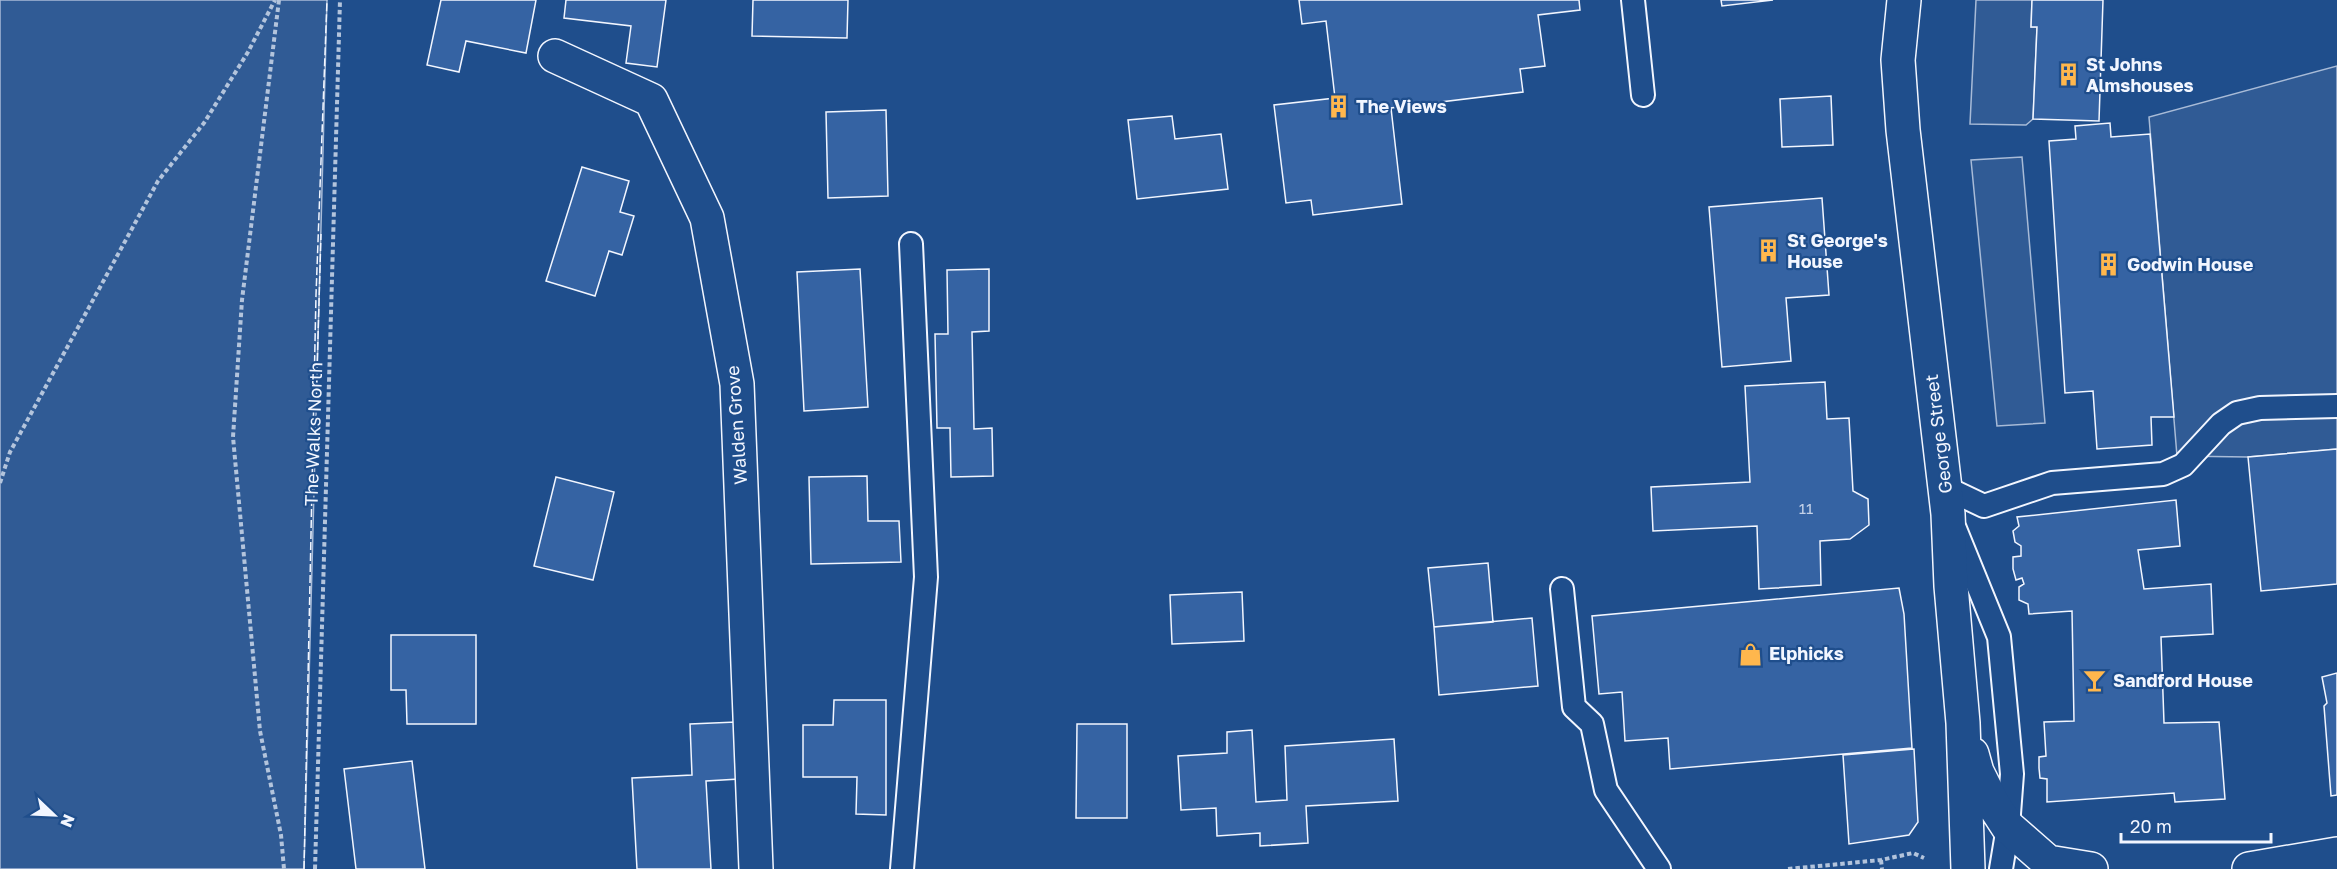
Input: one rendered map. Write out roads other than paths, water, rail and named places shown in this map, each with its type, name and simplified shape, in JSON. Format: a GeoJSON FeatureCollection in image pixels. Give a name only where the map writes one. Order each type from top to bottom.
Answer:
{"type":"FeatureCollection","features":[{"type":"Feature","properties":{"kind":"main road","name":"George Street"},"geometry":{"type":"LineString","coordinates":[[1904,0],[1898,60],[1903,130],[1946,500],[1963,723],[1968,869]]}},
{"type":"Feature","properties":{"kind":"main road","name":"Walden Grove"},"geometry":{"type":"LineString","coordinates":[[555,56],[651,100],[707,218],[737,384],[756,869]]}},
{"type":"Feature","properties":{"kind":"main road"},"geometry":{"type":"LineString","coordinates":[[1963,723],[1977,772],[2008,827],[2048,862],[2091,869]]}},
{"type":"Feature","properties":{"kind":"main road"},"geometry":{"type":"LineString","coordinates":[[2249,869],[2337,854]]}},
{"type":"Feature","properties":{"kind":"lane"},"geometry":{"type":"LineString","coordinates":[[1633,0],[1643,94]]}},
{"type":"Feature","properties":{"kind":"lane"},"geometry":{"type":"LineString","coordinates":[[902,869],[926,577],[911,244]]}},
{"type":"Feature","properties":{"kind":"lane"},"geometry":{"type":"LineString","coordinates":[[1946,500],[1984,506],[2052,483],[2163,474],[2183,465],[2221,424],[2238,414],[2260,408],[2337,406]]}},
{"type":"Feature","properties":{"kind":"lane"},"geometry":{"type":"LineString","coordinates":[[1946,500],[2000,637],[2012,774],[2008,827],[2001,869]]}},
{"type":"Feature","properties":{"kind":"lane"},"geometry":{"type":"LineString","coordinates":[[1562,589],[1574,707],[1592,724],[1606,790],[1659,869]]}},
{"type":"Feature","properties":{"kind":"place","name":"St Johns Almshouses"},"geometry":{"type":"Point","coordinates":[2068,75]}},
{"type":"Feature","properties":{"kind":"place","name":"The Views"},"geometry":{"type":"Point","coordinates":[1338,107]}},
{"type":"Feature","properties":{"kind":"place","name":"St George's House"},"geometry":{"type":"Point","coordinates":[1769,251]}},
{"type":"Feature","properties":{"kind":"place","name":"Godwin House"},"geometry":{"type":"Point","coordinates":[2109,265]}},
{"type":"Feature","properties":{"kind":"place","name":"Elphicks"},"geometry":{"type":"Point","coordinates":[1751,654]}},
{"type":"Feature","properties":{"kind":"place","name":"Sandford House"},"geometry":{"type":"Point","coordinates":[2095,681]}}]}
